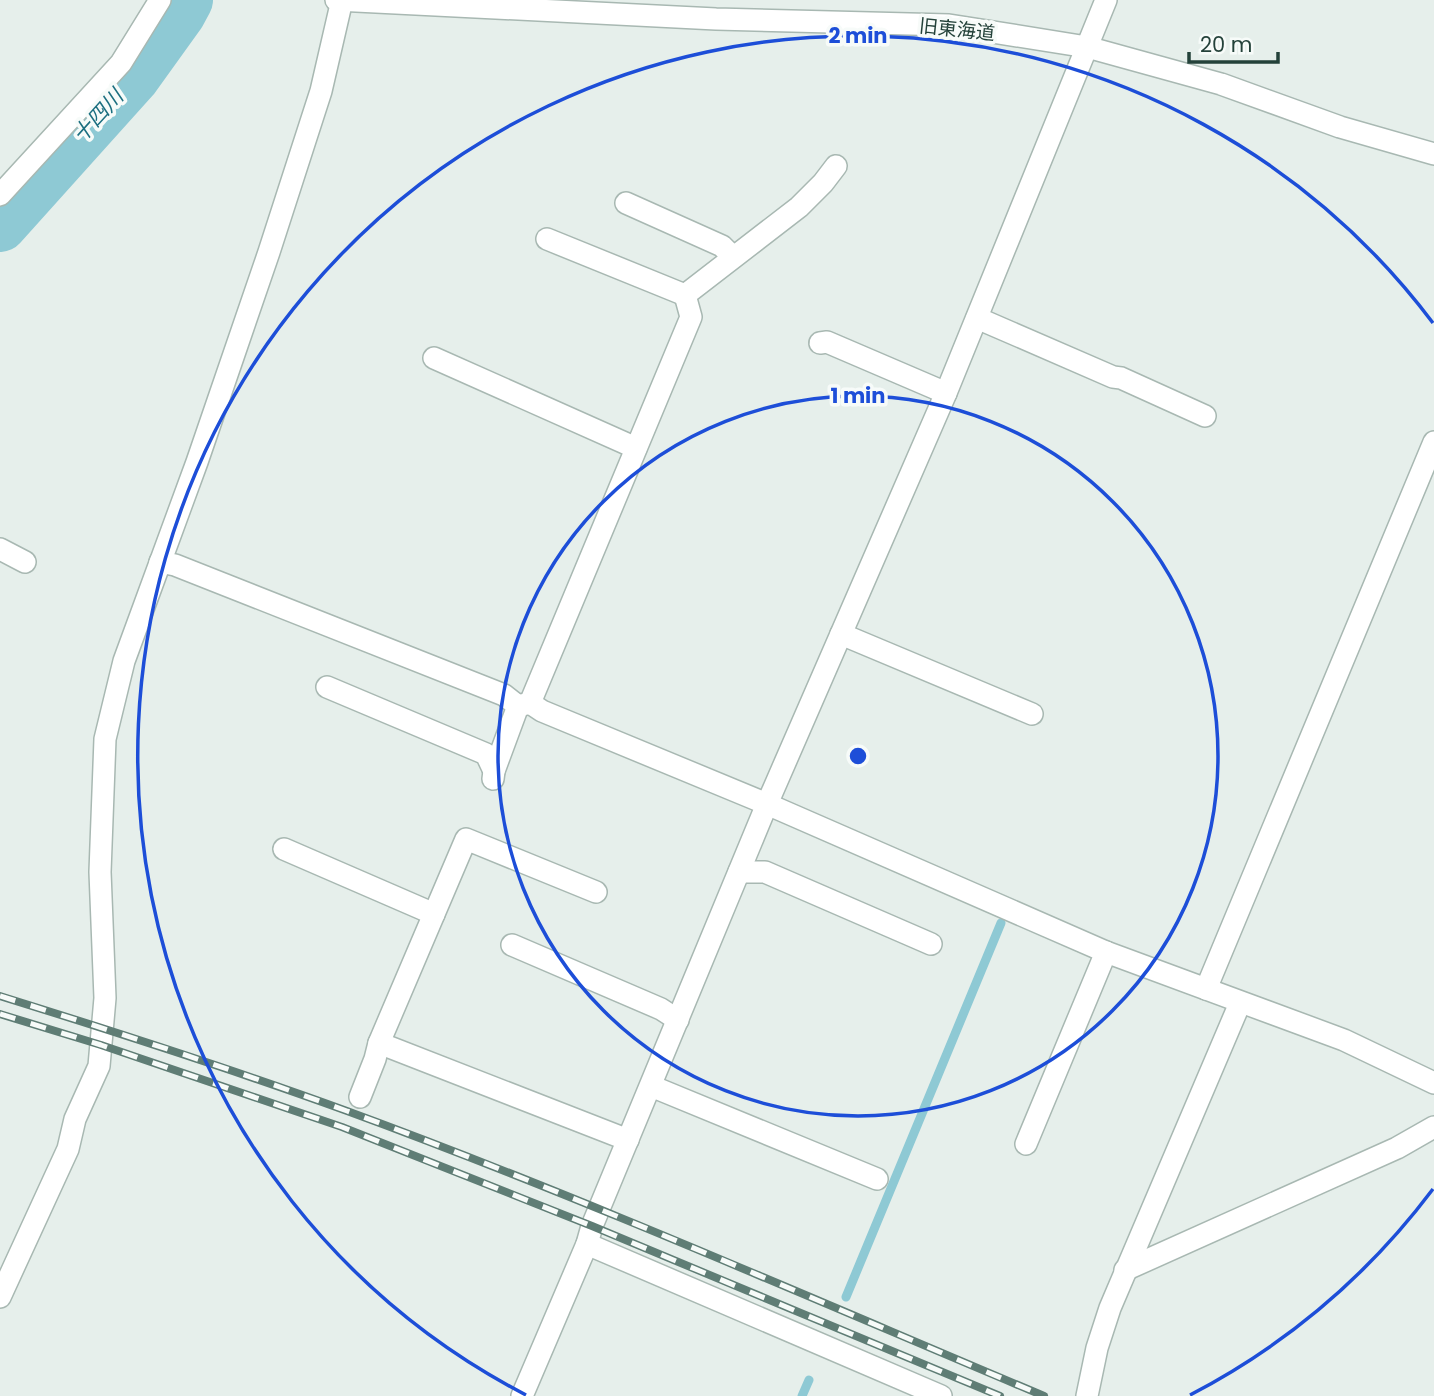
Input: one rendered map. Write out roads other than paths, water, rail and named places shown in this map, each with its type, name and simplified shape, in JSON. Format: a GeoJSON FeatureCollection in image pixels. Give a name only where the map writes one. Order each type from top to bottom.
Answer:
{"type":"FeatureCollection","features":[{"type":"Feature","properties":{"kind":"street"},"geometry":{"type":"LineString","coordinates":[[0,195],[121,63],[160,0]]}},
{"type":"Feature","properties":{"kind":"street","name":"旧東海道"},"geometry":{"type":"LineString","coordinates":[[336,0],[462,4],[716,19],[949,25],[1087,47],[1221,84],[1340,127],[1434,154]]}},
{"type":"Feature","properties":{"kind":"street"},"geometry":{"type":"LineString","coordinates":[[0,1297],[68,1149],[75,1119],[99,1066],[105,998],[100,872],[105,740],[124,661],[212,419],[321,91],[342,0]]}},
{"type":"Feature","properties":{"kind":"street"},"geometry":{"type":"LineString","coordinates":[[522,1396],[587,1244],[592,1226],[766,804],[946,393],[1106,0]]}},
{"type":"Feature","properties":{"kind":"street"},"geometry":{"type":"LineString","coordinates":[[685,295],[799,207],[836,166]]}},
{"type":"Feature","properties":{"kind":"street"},"geometry":{"type":"LineString","coordinates":[[626,203],[722,246],[733,257]]}},
{"type":"Feature","properties":{"kind":"street"},"geometry":{"type":"LineString","coordinates":[[547,239],[685,295]]}},
{"type":"Feature","properties":{"kind":"street"},"geometry":{"type":"LineString","coordinates":[[327,687],[486,754],[494,776],[691,317],[685,295]]}},
{"type":"Feature","properties":{"kind":"street"},"geometry":{"type":"LineString","coordinates":[[977,318],[1113,377],[1121,377],[1205,416]]}},
{"type":"Feature","properties":{"kind":"street"},"geometry":{"type":"LineString","coordinates":[[820,343],[827,342],[946,393]]}},
{"type":"Feature","properties":{"kind":"street"},"geometry":{"type":"LineString","coordinates":[[434,358],[636,448]]}},
{"type":"Feature","properties":{"kind":"street"},"geometry":{"type":"LineString","coordinates":[[1206,989],[1434,442]]}},
{"type":"Feature","properties":{"kind":"street"},"geometry":{"type":"LineString","coordinates":[[0,549],[25,562]]}},
{"type":"Feature","properties":{"kind":"street"},"geometry":{"type":"LineString","coordinates":[[160,562],[175,565],[287,608],[504,695],[766,804],[1106,952],[1344,1040],[1434,1083]]}},
{"type":"Feature","properties":{"kind":"street"},"geometry":{"type":"LineString","coordinates":[[841,634],[1032,714]]}},
{"type":"Feature","properties":{"kind":"street"},"geometry":{"type":"LineString","coordinates":[[360,1097],[379,1043],[467,839],[596,892]]}},
{"type":"Feature","properties":{"kind":"street"},"geometry":{"type":"LineString","coordinates":[[284,849],[434,914]]}},
{"type":"Feature","properties":{"kind":"street"},"geometry":{"type":"LineString","coordinates":[[739,872],[765,872],[931,944]]}},
{"type":"Feature","properties":{"kind":"street"},"geometry":{"type":"LineString","coordinates":[[512,945],[661,1009],[678,1020]]}},
{"type":"Feature","properties":{"kind":"street"},"geometry":{"type":"LineString","coordinates":[[1026,1144],[1106,952]]}},
{"type":"Feature","properties":{"kind":"street"},"geometry":{"type":"LineString","coordinates":[[1087,1396],[1097,1348],[1125,1270],[1240,1003]]}},
{"type":"Feature","properties":{"kind":"street"},"geometry":{"type":"LineString","coordinates":[[379,1043],[628,1140]]}},
{"type":"Feature","properties":{"kind":"street"},"geometry":{"type":"LineString","coordinates":[[651,1086],[877,1179]]}},
{"type":"Feature","properties":{"kind":"street"},"geometry":{"type":"LineString","coordinates":[[1125,1270],[1397,1148],[1434,1127]]}},
{"type":"Feature","properties":{"kind":"street"},"geometry":{"type":"LineString","coordinates":[[587,1244],[941,1396]]}},
{"type":"Feature","properties":{"kind":"waterway","name":"十四川"},"geometry":{"type":"LineString","coordinates":[[0,225],[133,77],[186,0]]}},
{"type":"Feature","properties":{"kind":"waterway"},"geometry":{"type":"LineString","coordinates":[[846,1297],[1001,923]]}},
{"type":"Feature","properties":{"kind":"waterway"},"geometry":{"type":"LineString","coordinates":[[802,1396],[809,1380]]}},
{"type":"Feature","properties":{"kind":"railway"},"geometry":{"type":"LineString","coordinates":[[0,996],[261,1080],[435,1144],[697,1249],[1044,1396]]}},
{"type":"Feature","properties":{"kind":"railway"},"geometry":{"type":"LineString","coordinates":[[0,1014],[101,1045],[342,1127],[592,1226],[1000,1396]]}}]}
